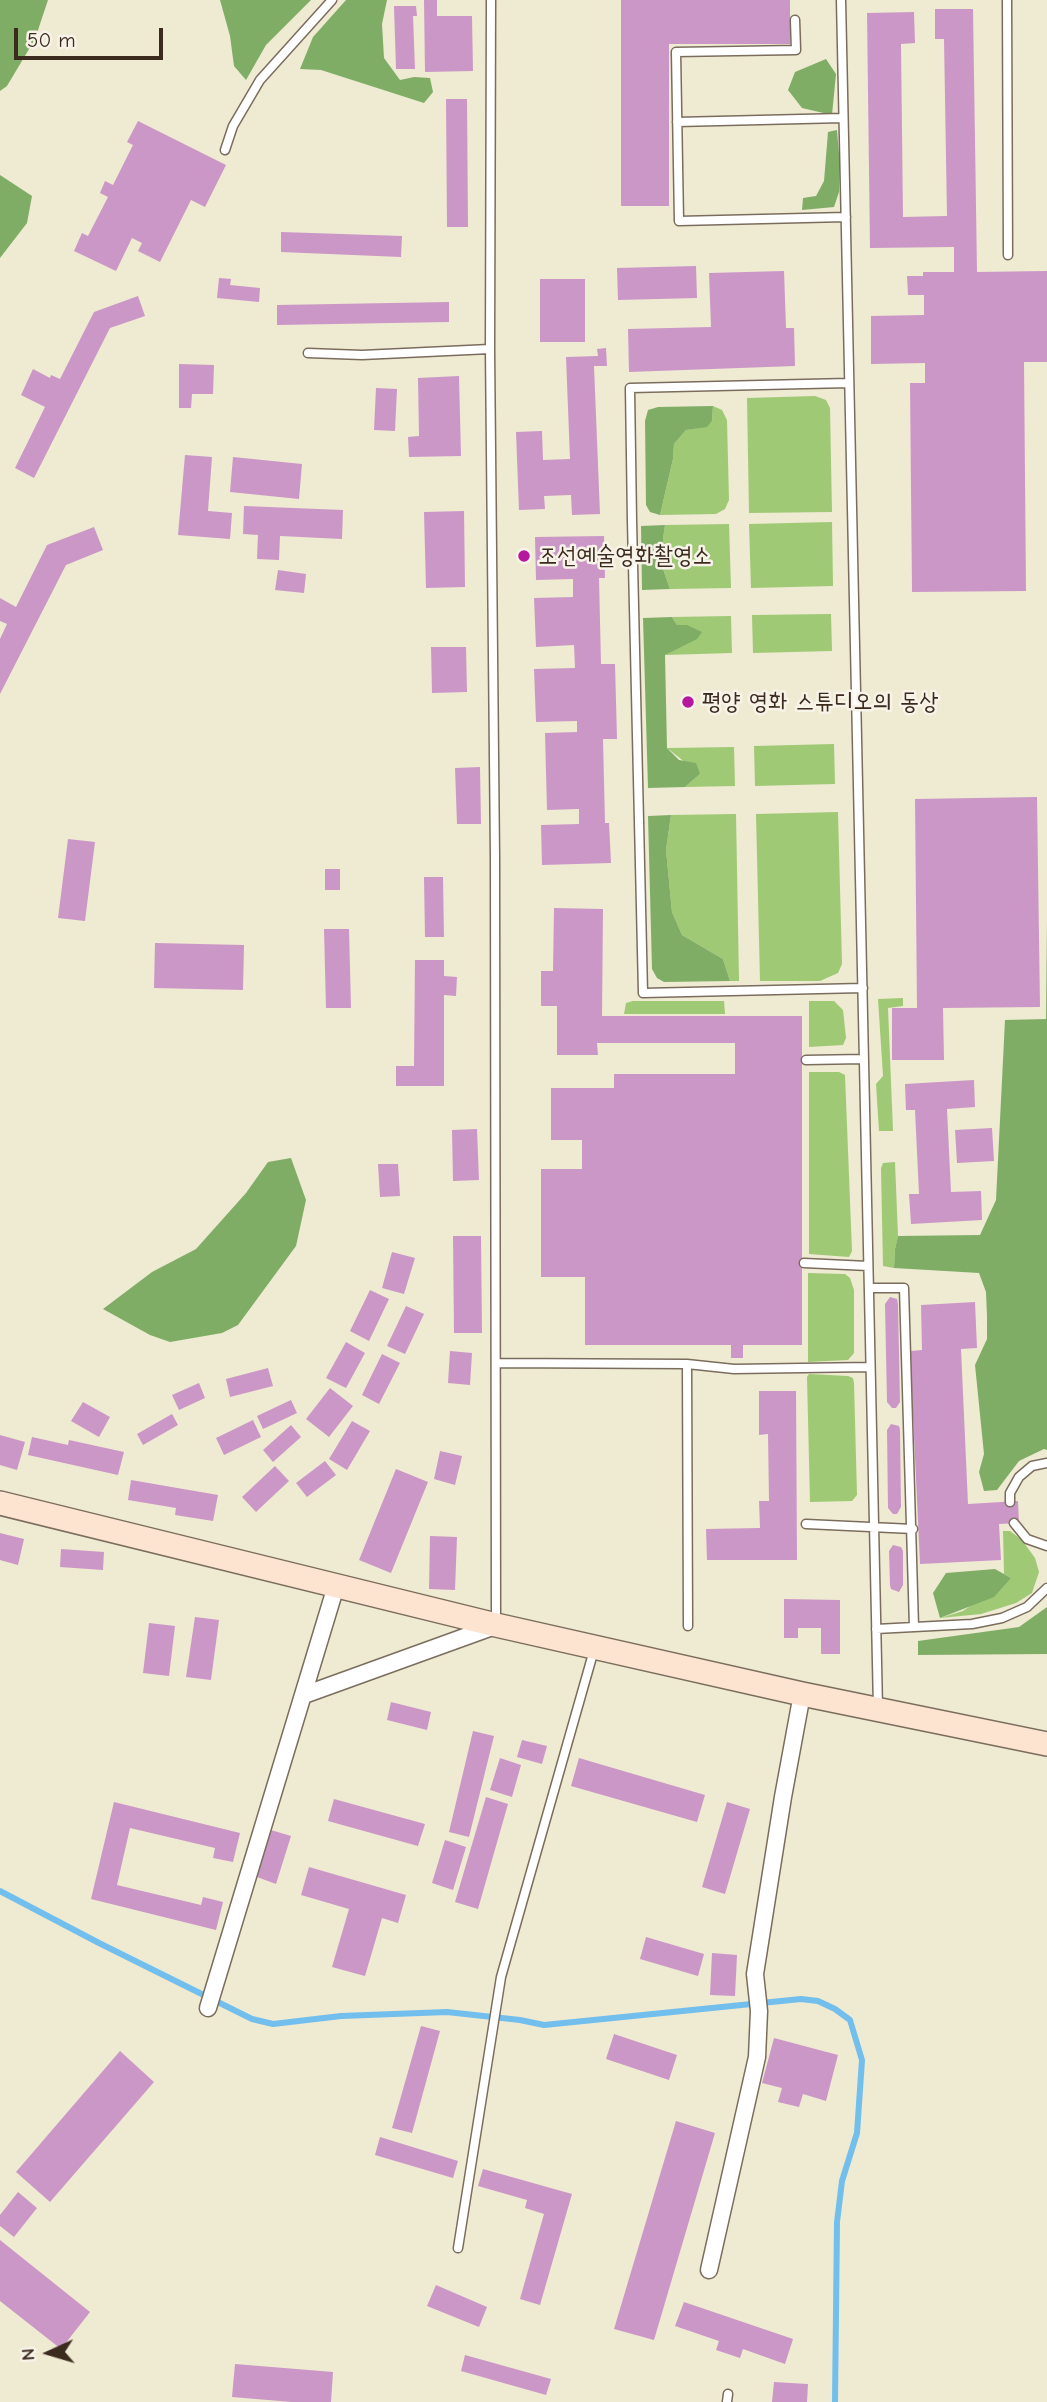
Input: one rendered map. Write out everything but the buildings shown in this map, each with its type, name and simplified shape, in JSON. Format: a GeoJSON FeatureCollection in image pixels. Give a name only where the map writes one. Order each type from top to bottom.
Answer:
{"type":"FeatureCollection","features":[{"type":"Feature","properties":{"kind":"main road"},"geometry":{"type":"LineString","coordinates":[[0,1503],[496,1625],[802,1694],[1047,1744]]}},
{"type":"Feature","properties":{"kind":"street"},"geometry":{"type":"LineString","coordinates":[[208,2008],[336,1586]]}},
{"type":"Feature","properties":{"kind":"street"},"geometry":{"type":"LineString","coordinates":[[303,1695],[496,1625]]}},
{"type":"Feature","properties":{"kind":"street"},"geometry":{"type":"LineString","coordinates":[[709,2270],[757,2057],[759,2011],[755,1974],[802,1694]]}},
{"type":"Feature","properties":{"kind":"lane"},"geometry":{"type":"LineString","coordinates":[[225,150],[233,126],[260,80],[332,0]]}},
{"type":"Feature","properties":{"kind":"lane"},"geometry":{"type":"LineString","coordinates":[[491,0],[489,349],[495,858],[496,1625]]}},
{"type":"Feature","properties":{"kind":"lane"},"geometry":{"type":"LineString","coordinates":[[841,0],[878,1708]]}},
{"type":"Feature","properties":{"kind":"lane"},"geometry":{"type":"LineString","coordinates":[[1007,0],[1008,255]]}},
{"type":"Feature","properties":{"kind":"lane"},"geometry":{"type":"LineString","coordinates":[[795,20],[796,50],[676,52],[679,221],[846,217]]}},
{"type":"Feature","properties":{"kind":"lane"},"geometry":{"type":"LineString","coordinates":[[677,122],[843,118]]}},
{"type":"Feature","properties":{"kind":"lane"},"geometry":{"type":"LineString","coordinates":[[308,353],[362,355],[489,349]]}},
{"type":"Feature","properties":{"kind":"lane"},"geometry":{"type":"LineString","coordinates":[[849,383],[630,388],[632,522],[643,993],[863,988]]}},
{"type":"Feature","properties":{"kind":"lane"},"geometry":{"type":"LineString","coordinates":[[806,1060],[864,1059]]}},
{"type":"Feature","properties":{"kind":"lane"},"geometry":{"type":"LineString","coordinates":[[804,1263],[868,1266]]}},
{"type":"Feature","properties":{"kind":"lane"},"geometry":{"type":"LineString","coordinates":[[869,1288],[904,1288],[915,1627]]}},
{"type":"Feature","properties":{"kind":"lane"},"geometry":{"type":"LineString","coordinates":[[496,1363],[687,1364],[734,1369],[870,1367]]}},
{"type":"Feature","properties":{"kind":"lane"},"geometry":{"type":"LineString","coordinates":[[687,1364],[688,1626]]}},
{"type":"Feature","properties":{"kind":"lane"},"geometry":{"type":"LineString","coordinates":[[1010,1502],[1010,1493],[1018,1477],[1032,1466],[1047,1463]]}},
{"type":"Feature","properties":{"kind":"lane"},"geometry":{"type":"LineString","coordinates":[[1014,1523],[1027,1539],[1047,1546]]}},
{"type":"Feature","properties":{"kind":"lane"},"geometry":{"type":"LineString","coordinates":[[806,1524],[913,1529]]}},
{"type":"Feature","properties":{"kind":"lane"},"geometry":{"type":"LineString","coordinates":[[876,1629],[972,1624],[1002,1618],[1027,1606],[1047,1588]]}},
{"type":"Feature","properties":{"kind":"lane"},"geometry":{"type":"LineString","coordinates":[[458,2248],[501,1977],[594,1647]]}},
{"type":"Feature","properties":{"kind":"green space"},"geometry":{"type":"Polygon","coordinates":[[[0,0],[48,0],[35,39],[7,86],[0,91],[0,0]]]}},
{"type":"Feature","properties":{"kind":"green space"},"geometry":{"type":"Polygon","coordinates":[[[220,0],[311,0],[266,45],[246,80],[234,66],[230,36],[220,0]]]}},
{"type":"Feature","properties":{"kind":"green space"},"geometry":{"type":"Polygon","coordinates":[[[346,0],[387,0],[382,24],[384,58],[400,80],[430,78],[433,92],[424,103],[321,70],[300,69],[313,37],[346,0]]]}},
{"type":"Feature","properties":{"kind":"green space"},"geometry":{"type":"Polygon","coordinates":[[[826,59],[836,74],[832,115],[802,108],[788,90],[795,72],[826,59]]]}},
{"type":"Feature","properties":{"kind":"green space"},"geometry":{"type":"Polygon","coordinates":[[[837,130],[839,192],[834,207],[802,210],[803,198],[816,196],[824,181],[828,132],[837,130]]]}},
{"type":"Feature","properties":{"kind":"green space"},"geometry":{"type":"Polygon","coordinates":[[[0,175],[32,196],[27,223],[0,258],[0,175]]]}},
{"type":"Feature","properties":{"kind":"green space"},"geometry":{"type":"Polygon","coordinates":[[[815,396],[826,400],[830,408],[832,512],[749,513],[747,398],[815,396]]]}},
{"type":"Feature","properties":{"kind":"green space"},"geometry":{"type":"Polygon","coordinates":[[[713,406],[722,410],[727,420],[729,500],[725,509],[716,514],[660,515],[674,444],[686,430],[707,426],[712,421],[713,406]]]}},
{"type":"Feature","properties":{"kind":"green space"},"geometry":{"type":"Polygon","coordinates":[[[713,406],[712,421],[707,427],[686,430],[674,444],[660,515],[650,512],[646,505],[645,421],[648,410],[658,407],[713,406]]]}},
{"type":"Feature","properties":{"kind":"green space"},"geometry":{"type":"Polygon","coordinates":[[[832,522],[833,586],[751,588],[749,524],[832,522]]]}},
{"type":"Feature","properties":{"kind":"green space"},"geometry":{"type":"Polygon","coordinates":[[[729,524],[731,588],[670,589],[663,569],[665,525],[729,524]]]}},
{"type":"Feature","properties":{"kind":"green space"},"geometry":{"type":"Polygon","coordinates":[[[665,525],[663,569],[670,589],[642,590],[641,526],[665,525]]]}},
{"type":"Feature","properties":{"kind":"green space"},"geometry":{"type":"Polygon","coordinates":[[[831,614],[832,651],[753,653],[752,615],[831,614]]]}},
{"type":"Feature","properties":{"kind":"green space"},"geometry":{"type":"Polygon","coordinates":[[[731,616],[732,653],[665,655],[680,646],[687,626],[677,625],[672,617],[731,616]]]}},
{"type":"Feature","properties":{"kind":"green space"},"geometry":{"type":"Polygon","coordinates":[[[672,617],[677,625],[687,625],[702,632],[697,639],[665,655],[667,748],[679,760],[696,763],[700,774],[685,787],[648,788],[643,618],[672,617]]]}},
{"type":"Feature","properties":{"kind":"green space"},"geometry":{"type":"Polygon","coordinates":[[[834,744],[835,784],[755,786],[754,746],[834,744]]]}},
{"type":"Feature","properties":{"kind":"green space"},"geometry":{"type":"Polygon","coordinates":[[[734,747],[735,786],[685,787],[700,774],[667,748],[734,747]]]}},
{"type":"Feature","properties":{"kind":"green space"},"geometry":{"type":"Polygon","coordinates":[[[838,812],[842,964],[838,973],[820,981],[760,981],[756,814],[838,812]]]}},
{"type":"Feature","properties":{"kind":"green space"},"geometry":{"type":"Polygon","coordinates":[[[736,814],[739,981],[730,981],[723,959],[682,935],[672,912],[666,850],[671,815],[736,814]]]}},
{"type":"Feature","properties":{"kind":"green space"},"geometry":{"type":"Polygon","coordinates":[[[671,815],[666,850],[672,912],[682,935],[723,959],[730,981],[664,982],[657,978],[652,969],[648,816],[671,815]]]}},
{"type":"Feature","properties":{"kind":"green space"},"geometry":{"type":"Polygon","coordinates":[[[1047,919],[1047,1450],[1019,1461],[997,1490],[984,1491],[979,1472],[984,1454],[975,1365],[987,1339],[986,1292],[979,1273],[894,1268],[895,1249],[898,1236],[980,1235],[996,1200],[1005,1020],[1046,1019],[1047,919]]]}},
{"type":"Feature","properties":{"kind":"green space"},"geometry":{"type":"Polygon","coordinates":[[[903,998],[903,1006],[888,1008],[893,1131],[879,1131],[876,1084],[883,1076],[878,999],[903,998]]]}},
{"type":"Feature","properties":{"kind":"green space"},"geometry":{"type":"Polygon","coordinates":[[[724,1001],[725,1014],[624,1014],[626,1003],[724,1001]]]}},
{"type":"Feature","properties":{"kind":"green space"},"geometry":{"type":"Polygon","coordinates":[[[809,1001],[834,1001],[843,1010],[846,1038],[843,1045],[809,1047],[809,1001]]]}},
{"type":"Feature","properties":{"kind":"green space"},"geometry":{"type":"Polygon","coordinates":[[[809,1072],[839,1072],[845,1075],[852,1251],[849,1257],[809,1254],[809,1072]]]}},
{"type":"Feature","properties":{"kind":"green space"},"geometry":{"type":"Polygon","coordinates":[[[291,1158],[306,1200],[296,1246],[238,1325],[222,1333],[170,1342],[150,1335],[103,1309],[152,1272],[196,1249],[246,1193],[268,1162],[291,1158]]]}},
{"type":"Feature","properties":{"kind":"green space"},"geometry":{"type":"Polygon","coordinates":[[[895,1162],[898,1236],[894,1268],[883,1266],[881,1168],[883,1163],[895,1162]]]}},
{"type":"Feature","properties":{"kind":"green space"},"geometry":{"type":"Polygon","coordinates":[[[808,1273],[845,1274],[850,1278],[854,1290],[854,1353],[848,1360],[808,1362],[808,1273]]]}},
{"type":"Feature","properties":{"kind":"green space"},"geometry":{"type":"Polygon","coordinates":[[[809,1374],[853,1378],[857,1495],[852,1501],[810,1502],[809,1374]]]}},
{"type":"Feature","properties":{"kind":"green space"},"geometry":{"type":"Polygon","coordinates":[[[1003,1531],[1010,1531],[1022,1540],[1035,1558],[1039,1572],[1032,1593],[1016,1603],[981,1614],[940,1618],[963,1611],[1011,1578],[1004,1574],[1003,1531]]]}},
{"type":"Feature","properties":{"kind":"green space"},"geometry":{"type":"Polygon","coordinates":[[[995,1569],[1011,1578],[994,1597],[940,1618],[933,1593],[946,1573],[995,1569]]]}},
{"type":"Feature","properties":{"kind":"green space"},"geometry":{"type":"Polygon","coordinates":[[[1047,1607],[1047,1654],[918,1655],[918,1641],[1019,1627],[1047,1607]]]}},
{"type":"Feature","properties":{"kind":"waterway"},"geometry":{"type":"LineString","coordinates":[[0,1891],[252,2019],[273,2024],[341,2016],[447,2012],[544,2025],[801,1999],[818,2001],[835,2009],[850,2020],[862,2060],[857,2133],[842,2181],[837,2222],[835,2402]]}},
{"type":"Feature","properties":{"kind":"place","name":"조선예술영화촬영소"},"geometry":{"type":"Point","coordinates":[524,556]}},
{"type":"Feature","properties":{"kind":"place","name":"평양 영화 스튜디오의 동상"},"geometry":{"type":"Point","coordinates":[688,702]}}]}
